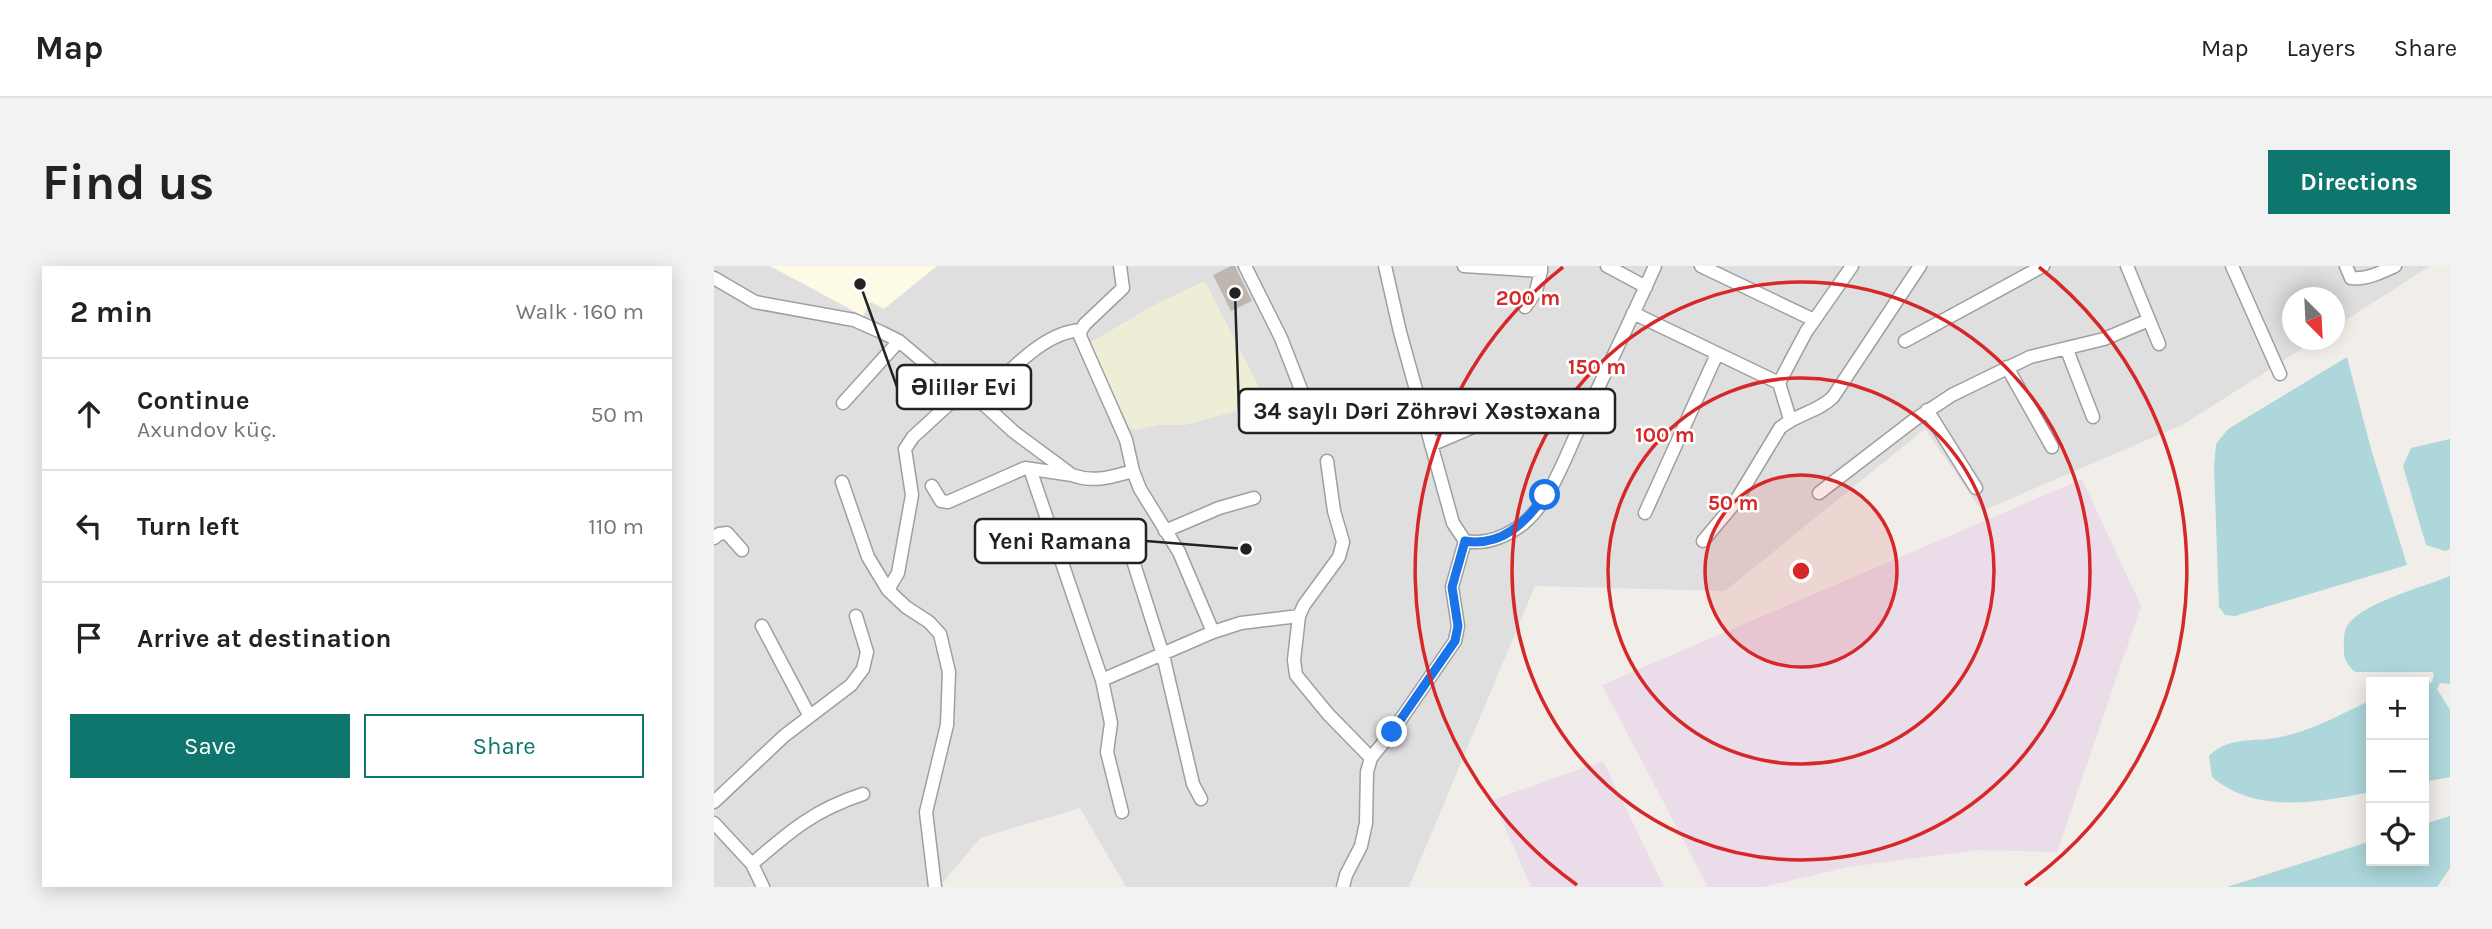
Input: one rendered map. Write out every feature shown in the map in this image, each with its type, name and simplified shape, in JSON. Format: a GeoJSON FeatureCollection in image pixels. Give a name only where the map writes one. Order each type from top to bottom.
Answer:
{"type":"FeatureCollection","features":[{"type":"Feature","properties":{"kind":"street"},"geometry":{"type":"LineString","coordinates":[[979,400],[1040,345],[1058,335],[1081,330],[1124,288],[1120,266]]}},
{"type":"Feature","properties":{"kind":"street"},"geometry":{"type":"LineString","coordinates":[[1245,266],[1281,338],[1314,423]]}},
{"type":"Feature","properties":{"kind":"street"},"geometry":{"type":"LineString","coordinates":[[1385,266],[1400,332],[1453,523],[1465,541],[1476,543],[1492,541],[1524,522],[1533,512],[1559,469],[1655,266]]}},
{"type":"Feature","properties":{"kind":"street"},"geometry":{"type":"LineString","coordinates":[[1464,266],[1541,268],[1536,291],[1525,307]]}},
{"type":"Feature","properties":{"kind":"street"},"geometry":{"type":"LineString","coordinates":[[1607,266],[1646,287]]}},
{"type":"Feature","properties":{"kind":"street"},"geometry":{"type":"LineString","coordinates":[[1701,266],[1814,320]]}},
{"type":"Feature","properties":{"kind":"street"},"geometry":{"type":"LineString","coordinates":[[1790,419],[1779,383],[1814,320],[1852,266]]}},
{"type":"Feature","properties":{"kind":"street"},"geometry":{"type":"LineString","coordinates":[[1703,541],[1734,504],[1780,428],[1790,419],[1825,405],[1833,397],[1920,266]]}},
{"type":"Feature","properties":{"kind":"street"},"geometry":{"type":"LineString","coordinates":[[1905,341],[2043,266]]}},
{"type":"Feature","properties":{"kind":"street"},"geometry":{"type":"LineString","coordinates":[[2127,266],[2159,344]]}},
{"type":"Feature","properties":{"kind":"street"},"geometry":{"type":"LineString","coordinates":[[2232,266],[2280,374]]}},
{"type":"Feature","properties":{"kind":"street"},"geometry":{"type":"LineString","coordinates":[[2346,266],[2351,278],[2357,279],[2379,274],[2395,266]]}},
{"type":"Feature","properties":{"kind":"street"},"geometry":{"type":"LineString","coordinates":[[714,278],[755,302],[854,320],[899,341],[932,369],[979,400],[1014,432],[1072,475]]}},
{"type":"Feature","properties":{"kind":"street"},"geometry":{"type":"LineString","coordinates":[[1633,313],[1779,383]]}},
{"type":"Feature","properties":{"kind":"street"},"geometry":{"type":"LineString","coordinates":[[1819,493],[1927,410],[2007,367],[2030,357],[2104,339],[2150,320]]}},
{"type":"Feature","properties":{"kind":"street"},"geometry":{"type":"LineString","coordinates":[[1081,330],[1083,345],[1126,440],[1133,471],[1149,507],[1179,552],[1213,632]]}},
{"type":"Feature","properties":{"kind":"street"},"geometry":{"type":"LineString","coordinates":[[843,403],[899,341]]}},
{"type":"Feature","properties":{"kind":"street"},"geometry":{"type":"LineString","coordinates":[[2067,350],[2093,417]]}},
{"type":"Feature","properties":{"kind":"street"},"geometry":{"type":"LineString","coordinates":[[1645,513],[1717,354]]}},
{"type":"Feature","properties":{"kind":"street"},"geometry":{"type":"LineString","coordinates":[[2007,367],[2052,447]]}},
{"type":"Feature","properties":{"kind":"street"},"geometry":{"type":"LineString","coordinates":[[888,590],[898,573],[912,495],[905,449],[913,437],[963,391]]}},
{"type":"Feature","properties":{"kind":"street"},"geometry":{"type":"LineString","coordinates":[[1927,410],[1976,488]]}},
{"type":"Feature","properties":{"kind":"street"},"geometry":{"type":"LineString","coordinates":[[1431,445],[1503,415]]}},
{"type":"Feature","properties":{"kind":"street"},"geometry":{"type":"LineString","coordinates":[[1327,461],[1334,511],[1343,542],[1339,557],[1299,616],[1294,660],[1296,675],[1328,714],[1371,758]]}},
{"type":"Feature","properties":{"kind":"street"},"geometry":{"type":"LineString","coordinates":[[932,486],[941,501],[948,502],[1025,468],[1102,480],[1133,471]]}},
{"type":"Feature","properties":{"kind":"street"},"geometry":{"type":"LineString","coordinates":[[1030,470],[1102,680],[1111,723],[1107,752],[1122,812]]}},
{"type":"Feature","properties":{"kind":"street"},"geometry":{"type":"LineString","coordinates":[[842,482],[868,557],[888,590],[940,634],[949,672],[947,725],[926,812],[935,887]]}},
{"type":"Feature","properties":{"kind":"street"},"geometry":{"type":"LineString","coordinates":[[1165,531],[1220,508],[1254,498]]}},
{"type":"Feature","properties":{"kind":"street"},"geometry":{"type":"LineString","coordinates":[[714,538],[727,533],[742,550]]}},
{"type":"Feature","properties":{"kind":"street"},"geometry":{"type":"LineString","coordinates":[[1343,887],[1361,846],[1366,823],[1367,772],[1371,758],[1455,641],[1458,626],[1452,587],[1465,541]]}},
{"type":"Feature","properties":{"kind":"street"},"geometry":{"type":"LineString","coordinates":[[1129,548],[1163,655],[1193,784],[1201,799]]}},
{"type":"Feature","properties":{"kind":"street"},"geometry":{"type":"LineString","coordinates":[[715,798],[809,715],[851,685],[863,668],[867,652],[856,616]]}},
{"type":"Feature","properties":{"kind":"street"},"geometry":{"type":"LineString","coordinates":[[1102,680],[1213,632],[1241,623],[1299,616]]}},
{"type":"Feature","properties":{"kind":"street"},"geometry":{"type":"LineString","coordinates":[[762,626],[809,715]]}},
{"type":"Feature","properties":{"kind":"street"},"geometry":{"type":"LineString","coordinates":[[752,864],[797,825],[819,811],[863,794]]}},
{"type":"Feature","properties":{"kind":"street"},"geometry":{"type":"LineString","coordinates":[[714,823],[752,864],[764,887]]}},
{"type":"Feature","properties":{"kind":"shaded area"},"geometry":{"type":"Polygon","coordinates":[[[714,266],[2430,266],[2345,321],[2345,287],[2282,287],[2282,350],[2300,350],[2184,424],[1982,511],[1925,429],[1725,591],[1535,586],[1409,887],[1126,887],[1080,808],[980,838],[939,887],[714,887],[714,266]]]}},
{"type":"Feature","properties":{"kind":"shaded area"},"geometry":{"type":"Polygon","coordinates":[[[770,266],[937,266],[884,309],[871,302],[863,316],[770,266]]]}},
{"type":"Feature","properties":{"kind":"shaded area"},"geometry":{"type":"Polygon","coordinates":[[[2082,479],[2141,606],[2057,852],[1978,850],[1848,867],[1763,887],[1708,887],[1602,685],[2082,479]]]}},
{"type":"Feature","properties":{"kind":"shaded area"},"geometry":{"type":"Polygon","coordinates":[[[1603,761],[1664,887],[1531,887],[1493,800],[1603,761]]]}},
{"type":"Feature","properties":{"kind":"green space"},"geometry":{"type":"Polygon","coordinates":[[[1205,281],[1267,403],[1185,425],[1158,425],[1136,430],[1129,427],[1090,343],[1150,307],[1205,281]]]}},
{"type":"Feature","properties":{"kind":"water"},"geometry":{"type":"Polygon","coordinates":[[[2347,357],[2371,449],[2407,565],[2235,616],[2225,615],[2219,607],[2214,467],[2216,444],[2228,429],[2347,357]]]}},
{"type":"Feature","properties":{"kind":"water"},"geometry":{"type":"Polygon","coordinates":[[[2450,439],[2450,549],[2445,551],[2426,545],[2403,466],[2411,448],[2450,439]]]}},
{"type":"Feature","properties":{"kind":"water"},"geometry":{"type":"Polygon","coordinates":[[[2450,576],[2450,684],[2440,683],[2437,689],[2450,710],[2450,777],[2429,781],[2429,683],[2432,682],[2434,674],[2355,672],[2345,659],[2344,635],[2347,626],[2365,610],[2394,596],[2450,576]]]}},
{"type":"Feature","properties":{"kind":"water"},"geometry":{"type":"Polygon","coordinates":[[[2366,702],[2366,793],[2310,802],[2268,801],[2230,789],[2212,777],[2209,756],[2224,746],[2301,732],[2366,702]]]}},
{"type":"Feature","properties":{"kind":"water"},"geometry":{"type":"Polygon","coordinates":[[[2450,816],[2450,868],[2437,887],[2227,887],[2366,843],[2366,866],[2429,866],[2429,822],[2450,816]]]}},
{"type":"Feature","properties":{"kind":"building"},"geometry":{"type":"Polygon","coordinates":[[[1235,266],[1252,301],[1231,311],[1213,275],[1235,266]]]}},
{"type":"Feature","properties":{"kind":"place","name":"Əlillər Evi"},"geometry":{"type":"Point","coordinates":[860,284]}},
{"type":"Feature","properties":{"kind":"place","name":"34 saylı Dəri Zöhrəvi Xəstəxana"},"geometry":{"type":"Point","coordinates":[1235,293]}},
{"type":"Feature","properties":{"kind":"place","name":"Yeni Ramana"},"geometry":{"type":"Point","coordinates":[1246,549]}},
{"type":"Feature","properties":{"kind":"route"},"geometry":{"type":"LineString","coordinates":[[1392,732],[1455,641],[1458,626],[1452,587],[1465,541],[1492,541],[1508,533],[1524,522],[1545,495]]}}]}
